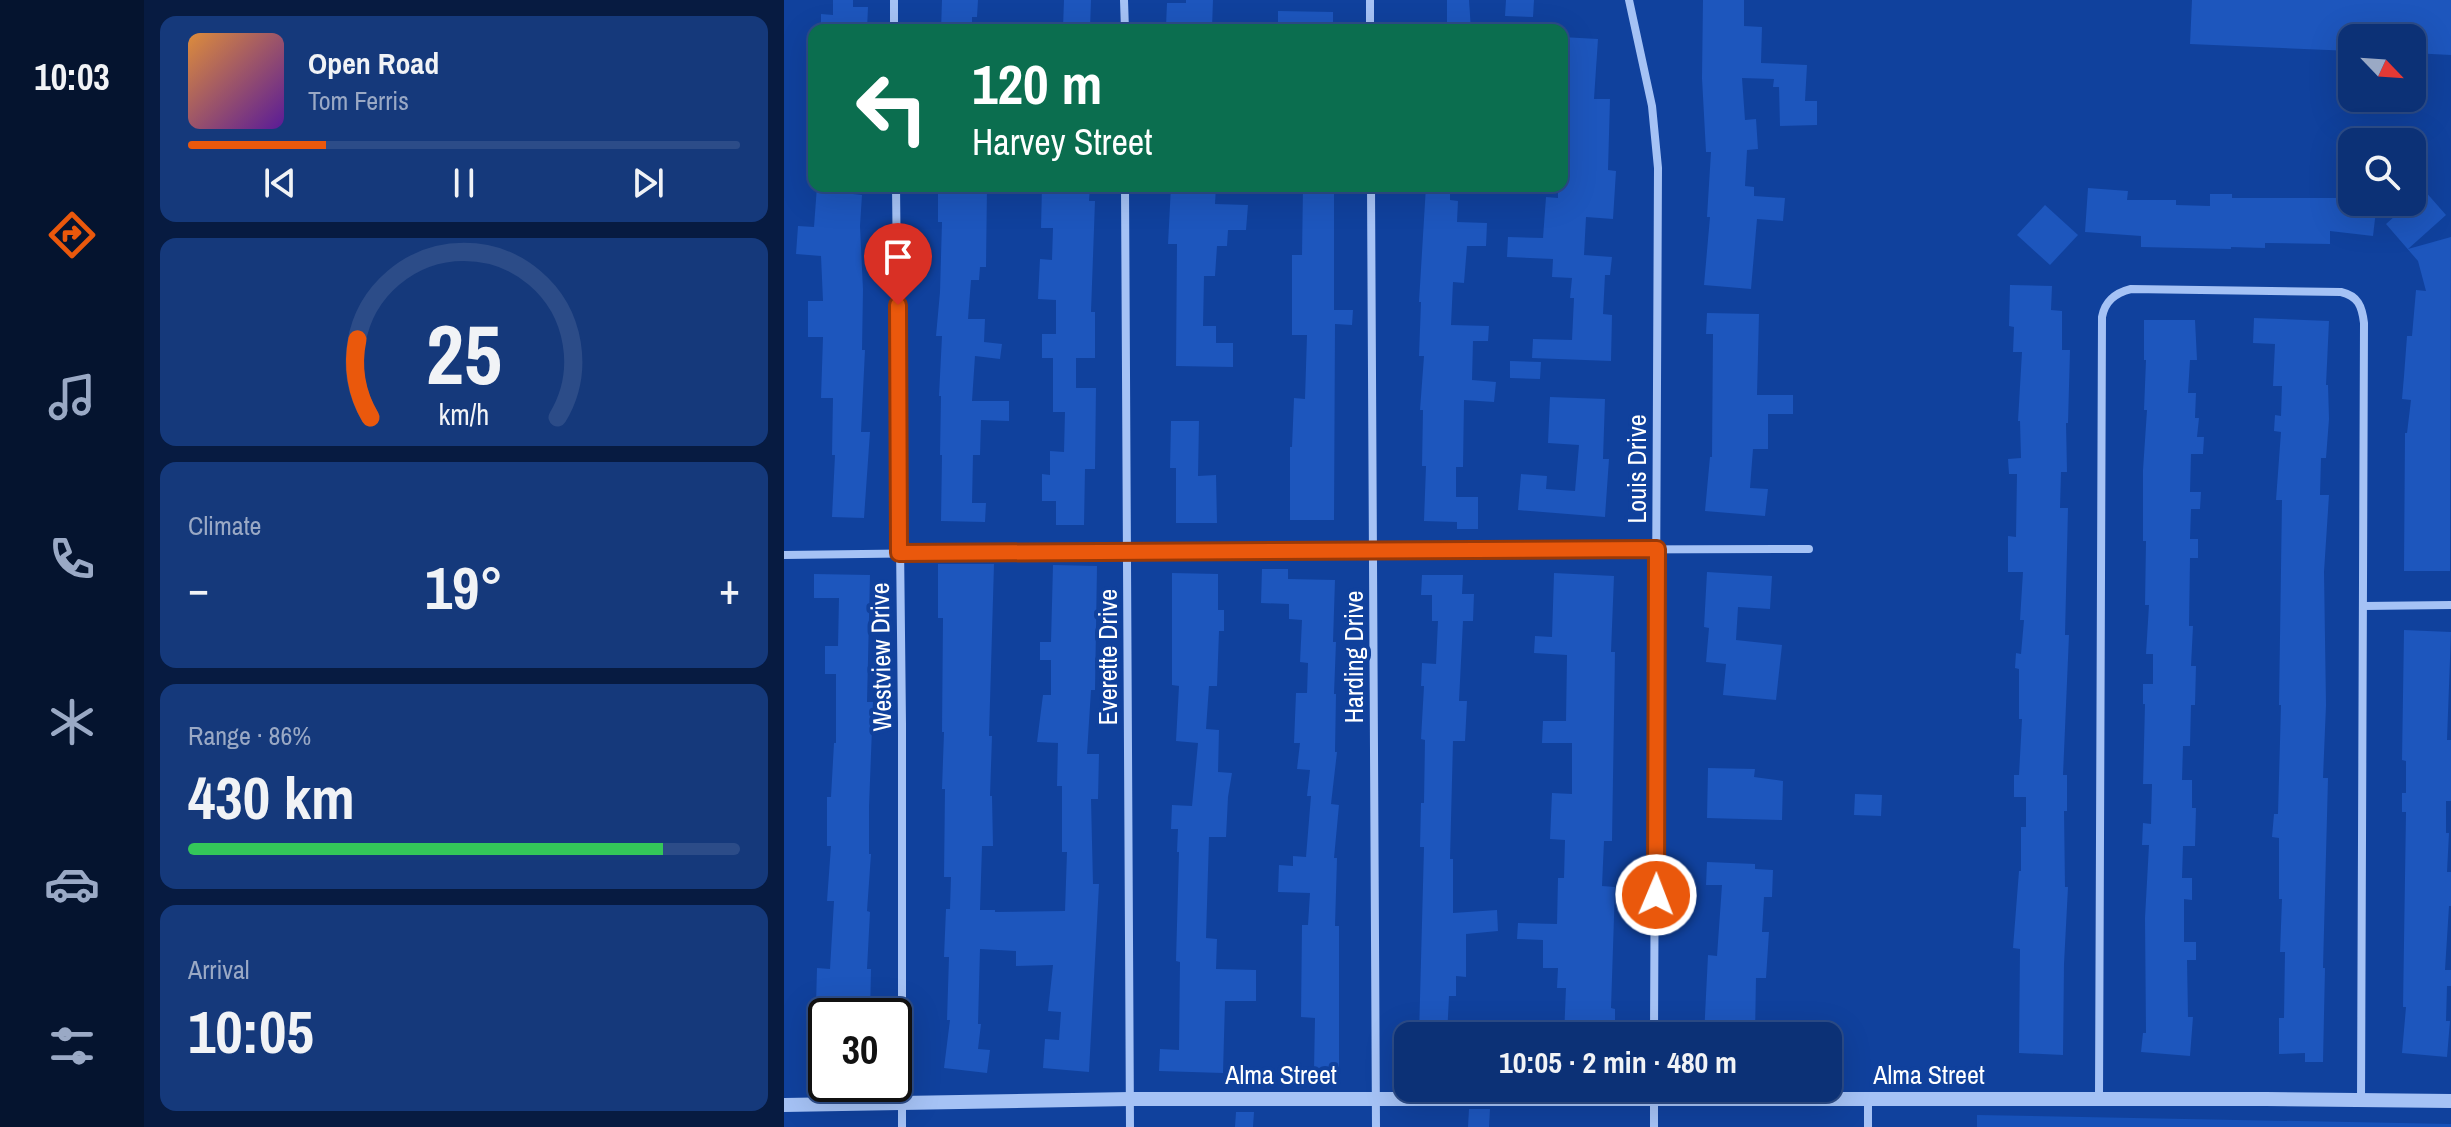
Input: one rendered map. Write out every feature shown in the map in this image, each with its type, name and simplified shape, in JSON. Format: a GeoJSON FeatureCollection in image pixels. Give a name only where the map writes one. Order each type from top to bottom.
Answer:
{"type":"FeatureCollection","features":[{"type":"Feature","properties":{"kind":"street"},"geometry":{"type":"LineString","coordinates":[[894,0],[894,24]]}},
{"type":"Feature","properties":{"kind":"street"},"geometry":{"type":"LineString","coordinates":[[1124,0],[1125,24]]}},
{"type":"Feature","properties":{"kind":"street"},"geometry":{"type":"LineString","coordinates":[[1370,0],[1370,24]]}},
{"type":"Feature","properties":{"kind":"street","name":"Louis Drive"},"geometry":{"type":"LineString","coordinates":[[1629,0],[1652,106],[1658,168],[1654,1022]]}},
{"type":"Feature","properties":{"kind":"street","name":"Westview Drive"},"geometry":{"type":"LineString","coordinates":[[896,192],[902,723],[902,1127]]}},
{"type":"Feature","properties":{"kind":"street","name":"Everette Drive"},"geometry":{"type":"LineString","coordinates":[[1125,192],[1130,1127]]}},
{"type":"Feature","properties":{"kind":"street","name":"Harding Drive"},"geometry":{"type":"LineString","coordinates":[[1371,192],[1376,1127]]}},
{"type":"Feature","properties":{"kind":"street"},"geometry":{"type":"LineString","coordinates":[[2099,1099],[2102,317],[2112,297],[2131,289],[2341,292],[2355,298],[2361,306],[2364,323],[2361,1101]]}},
{"type":"Feature","properties":{"kind":"street"},"geometry":{"type":"LineString","coordinates":[[784,555],[1127,550],[1809,549]]}},
{"type":"Feature","properties":{"kind":"street"},"geometry":{"type":"LineString","coordinates":[[2364,606],[2451,605]]}},
{"type":"Feature","properties":{"kind":"street","name":"Alma Street"},"geometry":{"type":"LineString","coordinates":[[1842,1098],[2451,1101]]}},
{"type":"Feature","properties":{"kind":"street","name":"Alma Street"},"geometry":{"type":"LineString","coordinates":[[784,1105],[1130,1099],[1394,1099]]}},
{"type":"Feature","properties":{"kind":"street"},"geometry":{"type":"LineString","coordinates":[[1868,1099],[1868,1127]]}},
{"type":"Feature","properties":{"kind":"street"},"geometry":{"type":"LineString","coordinates":[[1654,1102],[1654,1127]]}},
{"type":"Feature","properties":{"kind":"shaded area"},"geometry":{"type":"Polygon","coordinates":[[[1977,1115],[2451,1124],[2451,1127],[1977,1127],[1977,1115]]]}},
{"type":"Feature","properties":{"kind":"building"},"geometry":{"type":"Polygon","coordinates":[[[833,0],[853,0],[853,7],[868,7],[867,24],[821,24],[821,14],[833,15],[833,0]]]}},
{"type":"Feature","properties":{"kind":"building"},"geometry":{"type":"Polygon","coordinates":[[[942,0],[978,0],[977,17],[972,17],[972,24],[941,24],[942,0]]]}},
{"type":"Feature","properties":{"kind":"building"},"geometry":{"type":"Polygon","coordinates":[[[1064,0],[1091,0],[1090,24],[1063,24],[1064,0]]]}},
{"type":"Feature","properties":{"kind":"building"},"geometry":{"type":"Polygon","coordinates":[[[1186,0],[1213,0],[1212,24],[1166,24],[1167,3],[1186,3],[1186,0]]]}},
{"type":"Feature","properties":{"kind":"building"},"geometry":{"type":"Polygon","coordinates":[[[1447,0],[1469,0],[1471,24],[1447,24],[1447,0]]]}},
{"type":"Feature","properties":{"kind":"building"},"geometry":{"type":"Polygon","coordinates":[[[1506,0],[1534,0],[1533,17],[1505,16],[1506,0]]]}},
{"type":"Feature","properties":{"kind":"building"},"geometry":{"type":"Polygon","coordinates":[[[1703,0],[1744,0],[1744,26],[1762,27],[1761,63],[1807,65],[1805,101],[1817,101],[1817,125],[1780,126],[1779,87],[1773,87],[1774,79],[1742,78],[1745,120],[1756,119],[1758,149],[1747,150],[1745,186],[1754,187],[1754,196],[1785,198],[1783,221],[1757,219],[1751,289],[1704,285],[1710,217],[1707,217],[1711,152],[1706,152],[1702,78],[1703,0]]]}},
{"type":"Feature","properties":{"kind":"building"},"geometry":{"type":"Polygon","coordinates":[[[2192,0],[2451,0],[2451,55],[2426,54],[2426,24],[2338,24],[2338,50],[2190,44],[2192,0]]]}},
{"type":"Feature","properties":{"kind":"building"},"geometry":{"type":"Polygon","coordinates":[[[1278,11],[1333,12],[1333,24],[1278,24],[1278,11]]]}},
{"type":"Feature","properties":{"kind":"building"},"geometry":{"type":"Polygon","coordinates":[[[1568,37],[1598,39],[1594,99],[1610,99],[1608,170],[1616,171],[1613,219],[1586,217],[1584,255],[1612,257],[1610,275],[1605,275],[1603,314],[1612,315],[1611,361],[1532,358],[1533,339],[1572,340],[1572,278],[1552,277],[1553,259],[1507,257],[1508,237],[1543,238],[1546,197],[1558,198],[1558,192],[1568,192],[1568,37]]]}},
{"type":"Feature","properties":{"kind":"building"},"geometry":{"type":"Polygon","coordinates":[[[2088,188],[2128,191],[2127,200],[2176,200],[2176,205],[2210,206],[2210,194],[2232,194],[2232,198],[2338,198],[2338,216],[2375,216],[2373,236],[2330,231],[2330,244],[2265,243],[2265,248],[2141,247],[2141,236],[2085,232],[2088,188]]]}},
{"type":"Feature","properties":{"kind":"building"},"geometry":{"type":"Polygon","coordinates":[[[817,192],[853,192],[862,195],[862,350],[865,350],[861,432],[870,432],[864,518],[832,517],[835,455],[832,455],[833,398],[821,398],[823,337],[808,337],[808,301],[823,301],[821,256],[796,254],[798,226],[814,227],[817,192]]]}},
{"type":"Feature","properties":{"kind":"building"},"geometry":{"type":"Polygon","coordinates":[[[938,192],[987,192],[986,267],[980,267],[979,280],[971,280],[968,319],[985,319],[984,342],[1002,344],[1000,359],[975,356],[972,401],[1009,401],[1009,421],[981,420],[980,455],[973,455],[972,503],[986,503],[985,522],[941,521],[939,396],[942,336],[936,336],[942,222],[938,222],[938,192]]]}},
{"type":"Feature","properties":{"kind":"building"},"geometry":{"type":"Polygon","coordinates":[[[1042,192],[1090,192],[1089,201],[1095,201],[1091,312],[1095,312],[1095,358],[1076,358],[1076,388],[1096,388],[1095,469],[1085,469],[1084,525],[1056,525],[1056,501],[1042,501],[1042,474],[1050,475],[1050,451],[1064,452],[1065,412],[1053,412],[1053,358],[1042,358],[1042,334],[1056,334],[1056,300],[1038,299],[1040,259],[1052,260],[1053,228],[1041,228],[1042,192]]]}},
{"type":"Feature","properties":{"kind":"building"},"geometry":{"type":"Polygon","coordinates":[[[1171,192],[1216,192],[1215,204],[1248,205],[1246,230],[1228,230],[1227,246],[1217,246],[1215,276],[1204,276],[1203,326],[1216,326],[1216,343],[1233,343],[1233,367],[1176,366],[1177,244],[1168,244],[1171,192]]]}},
{"type":"Feature","properties":{"kind":"building"},"geometry":{"type":"Polygon","coordinates":[[[1303,192],[1334,192],[1334,310],[1353,310],[1352,325],[1335,324],[1334,520],[1290,520],[1294,398],[1305,399],[1307,335],[1292,335],[1292,255],[1302,255],[1303,192]]]}},
{"type":"Feature","properties":{"kind":"building"},"geometry":{"type":"Polygon","coordinates":[[[1426,192],[1450,192],[1450,200],[1458,201],[1457,222],[1487,223],[1486,246],[1467,246],[1464,283],[1453,282],[1451,325],[1489,326],[1488,341],[1473,341],[1472,380],[1496,382],[1494,402],[1464,400],[1463,467],[1456,467],[1456,497],[1478,497],[1478,529],[1457,529],[1457,522],[1424,521],[1426,466],[1422,466],[1423,410],[1420,410],[1424,356],[1419,356],[1426,192]]]}},
{"type":"Feature","properties":{"kind":"building"},"geometry":{"type":"Polygon","coordinates":[[[2426,192],[2446,215],[2408,249],[2451,237],[2450,571],[2404,571],[2405,433],[2411,400],[2402,399],[2407,336],[2412,336],[2416,290],[2426,291],[2418,261],[2386,224],[2395,216],[2426,216],[2426,192]]]}},
{"type":"Feature","properties":{"kind":"building"},"geometry":{"type":"Polygon","coordinates":[[[2045,205],[2078,235],[2050,265],[2017,235],[2045,205]]]}},
{"type":"Feature","properties":{"kind":"building"},"geometry":{"type":"Polygon","coordinates":[[[2010,285],[2052,286],[2051,310],[2062,311],[2062,350],[2070,350],[2067,472],[2061,472],[2060,508],[2068,508],[2065,635],[2069,635],[2063,775],[2067,775],[2067,811],[2064,811],[2065,887],[2068,887],[2063,1055],[2019,1053],[2020,949],[2013,948],[2021,871],[2021,827],[2026,827],[2026,797],[2014,797],[2014,775],[2019,775],[2022,719],[2019,719],[2019,669],[2015,668],[2016,653],[2021,654],[2024,620],[2020,620],[2023,572],[2008,572],[2008,536],[2016,537],[2017,474],[2009,474],[2008,459],[2021,458],[2018,421],[2022,352],[2013,352],[2014,327],[2009,326],[2010,285]]]}},
{"type":"Feature","properties":{"kind":"building"},"geometry":{"type":"Polygon","coordinates":[[[1707,313],[1759,314],[1757,395],[1793,395],[1793,414],[1768,414],[1768,449],[1753,449],[1750,488],[1768,489],[1765,516],[1705,511],[1712,457],[1713,334],[1706,334],[1707,313]]]}},
{"type":"Feature","properties":{"kind":"building"},"geometry":{"type":"Polygon","coordinates":[[[2254,318],[2329,321],[2326,385],[2329,419],[2326,458],[2321,458],[2320,495],[2329,495],[2324,572],[2326,705],[2323,778],[2328,778],[2323,1062],[2305,1062],[2305,1053],[2279,1054],[2279,1018],[2284,1018],[2285,952],[2280,952],[2282,899],[2279,899],[2279,838],[2272,837],[2274,814],[2278,814],[2281,705],[2282,500],[2276,500],[2281,432],[2274,431],[2275,415],[2281,416],[2282,386],[2273,386],[2275,344],[2253,343],[2254,318]]]}},
{"type":"Feature","properties":{"kind":"building"},"geometry":{"type":"Polygon","coordinates":[[[2144,320],[2195,320],[2197,360],[2190,360],[2188,393],[2196,393],[2195,418],[2199,418],[2197,437],[2204,437],[2203,454],[2191,454],[2190,492],[2201,492],[2200,509],[2191,509],[2190,539],[2198,539],[2198,558],[2190,558],[2189,626],[2193,626],[2191,666],[2196,666],[2195,705],[2191,705],[2190,746],[2183,746],[2182,780],[2192,780],[2192,808],[2196,808],[2195,846],[2183,846],[2182,878],[2192,878],[2192,900],[2184,899],[2184,942],[2196,942],[2196,960],[2187,960],[2188,1017],[2193,1017],[2190,1056],[2141,1052],[2143,1033],[2146,1033],[2145,918],[2149,845],[2142,845],[2143,823],[2151,824],[2152,784],[2143,784],[2143,684],[2153,684],[2153,654],[2146,654],[2149,605],[2145,605],[2146,541],[2143,541],[2147,410],[2144,410],[2144,320]]]}},
{"type":"Feature","properties":{"kind":"building"},"geometry":{"type":"Polygon","coordinates":[[[1510,361],[1541,362],[1540,379],[1510,378],[1510,361]]]}},
{"type":"Feature","properties":{"kind":"building"},"geometry":{"type":"Polygon","coordinates":[[[1550,397],[1605,399],[1603,459],[1609,459],[1605,517],[1518,510],[1521,474],[1547,476],[1546,489],[1575,491],[1579,445],[1548,443],[1550,397]]]}},
{"type":"Feature","properties":{"kind":"building"},"geometry":{"type":"Polygon","coordinates":[[[1171,421],[1199,421],[1198,476],[1216,475],[1217,523],[1176,523],[1176,468],[1170,468],[1171,421]]]}},
{"type":"Feature","properties":{"kind":"building"},"geometry":{"type":"Polygon","coordinates":[[[938,564],[994,564],[989,736],[992,736],[990,796],[993,846],[982,846],[980,910],[995,912],[1065,911],[1067,852],[1062,852],[1062,786],[1057,786],[1058,743],[1037,742],[1043,695],[1051,695],[1051,660],[1040,660],[1040,642],[1051,642],[1053,565],[1097,566],[1095,690],[1091,690],[1087,754],[1099,754],[1098,799],[1091,799],[1093,884],[1099,884],[1089,1072],[1043,1068],[1045,1039],[1059,1040],[1061,1012],[1048,1011],[1053,965],[1016,966],[1016,951],[980,949],[978,1024],[981,1024],[978,1049],[990,1050],[987,1073],[944,1068],[950,1020],[947,1020],[949,957],[944,957],[951,877],[944,877],[943,618],[938,618],[938,564]]]}},
{"type":"Feature","properties":{"kind":"building"},"geometry":{"type":"Polygon","coordinates":[[[1262,569],[1288,569],[1288,579],[1335,580],[1333,642],[1336,642],[1334,694],[1337,752],[1331,804],[1339,805],[1334,858],[1337,858],[1335,926],[1339,926],[1339,1070],[1314,1070],[1315,1018],[1301,1017],[1302,925],[1308,925],[1310,893],[1278,892],[1279,865],[1293,866],[1293,856],[1306,857],[1310,770],[1297,769],[1300,743],[1294,743],[1296,693],[1307,693],[1308,663],[1300,662],[1302,620],[1289,619],[1289,604],[1261,603],[1262,569]]]}},
{"type":"Feature","properties":{"kind":"building"},"geometry":{"type":"Polygon","coordinates":[[[1707,572],[1772,576],[1770,609],[1738,607],[1736,640],[1782,645],[1776,700],[1723,695],[1726,664],[1706,662],[1709,628],[1704,627],[1707,572]]]}},
{"type":"Feature","properties":{"kind":"building"},"geometry":{"type":"Polygon","coordinates":[[[1172,573],[1218,574],[1218,610],[1224,610],[1224,631],[1219,631],[1217,686],[1209,686],[1206,729],[1219,730],[1218,772],[1232,773],[1226,837],[1209,837],[1206,938],[1217,939],[1216,969],[1256,970],[1256,1001],[1225,1001],[1223,1073],[1159,1071],[1160,1049],[1179,1050],[1180,962],[1176,961],[1179,852],[1178,829],[1171,829],[1172,805],[1192,806],[1198,743],[1176,741],[1179,686],[1172,685],[1172,573]]]}},
{"type":"Feature","properties":{"kind":"building"},"geometry":{"type":"Polygon","coordinates":[[[1554,573],[1614,576],[1611,652],[1615,652],[1612,841],[1604,841],[1602,886],[1615,887],[1611,1008],[1615,1009],[1615,1022],[1565,1022],[1566,988],[1557,988],[1558,968],[1543,968],[1543,940],[1517,939],[1518,923],[1557,924],[1558,878],[1564,878],[1565,840],[1550,839],[1552,793],[1572,794],[1572,743],[1542,743],[1543,721],[1566,721],[1567,655],[1534,653],[1535,636],[1552,637],[1554,573]]]}},
{"type":"Feature","properties":{"kind":"building"},"geometry":{"type":"Polygon","coordinates":[[[814,574],[870,575],[867,702],[873,702],[867,969],[871,969],[870,998],[816,998],[817,968],[830,969],[834,901],[827,901],[831,846],[827,846],[827,797],[831,797],[836,743],[836,674],[825,674],[825,646],[838,646],[839,598],[814,598],[814,574]]]}},
{"type":"Feature","properties":{"kind":"building"},"geometry":{"type":"Polygon","coordinates":[[[1422,575],[1463,575],[1462,594],[1474,594],[1473,621],[1463,621],[1459,701],[1467,701],[1465,741],[1453,741],[1450,859],[1453,859],[1453,913],[1497,910],[1498,931],[1466,934],[1466,977],[1456,976],[1456,996],[1449,996],[1448,1022],[1419,1022],[1424,847],[1420,847],[1425,740],[1421,739],[1422,663],[1436,664],[1438,621],[1432,621],[1432,595],[1421,595],[1422,575]]]}},
{"type":"Feature","properties":{"kind":"building"},"geometry":{"type":"Polygon","coordinates":[[[2404,630],[2451,632],[2447,740],[2451,740],[2451,801],[2446,801],[2446,833],[2449,833],[2447,872],[2451,872],[2445,970],[2451,970],[2451,986],[2447,986],[2446,1021],[2450,1021],[2447,1057],[2402,1053],[2406,1007],[2403,1007],[2406,812],[2402,812],[2402,793],[2406,793],[2406,761],[2402,760],[2404,630]]]}},
{"type":"Feature","properties":{"kind":"building"},"geometry":{"type":"Polygon","coordinates":[[[1708,768],[1755,769],[1754,777],[1783,781],[1782,820],[1707,818],[1708,768]]]}},
{"type":"Feature","properties":{"kind":"building"},"geometry":{"type":"Polygon","coordinates":[[[1855,794],[1882,795],[1881,816],[1854,815],[1855,794]]]}},
{"type":"Feature","properties":{"kind":"building"},"geometry":{"type":"Polygon","coordinates":[[[1707,862],[1755,864],[1755,869],[1773,870],[1772,897],[1764,897],[1762,932],[1769,932],[1766,978],[1756,978],[1755,1022],[1705,1022],[1708,955],[1717,956],[1722,885],[1706,885],[1707,862]]]}},
{"type":"Feature","properties":{"kind":"building"},"geometry":{"type":"Polygon","coordinates":[[[1469,1109],[1490,1109],[1489,1127],[1468,1127],[1469,1109]]]}},
{"type":"Feature","properties":{"kind":"building"},"geometry":{"type":"Polygon","coordinates":[[[1236,1112],[1254,1112],[1253,1127],[1235,1127],[1236,1112]]]}},
{"type":"Feature","properties":{"kind":"route"},"geometry":{"type":"LineString","coordinates":[[898,305],[899,553],[1657,549],[1656,895]]}}]}
